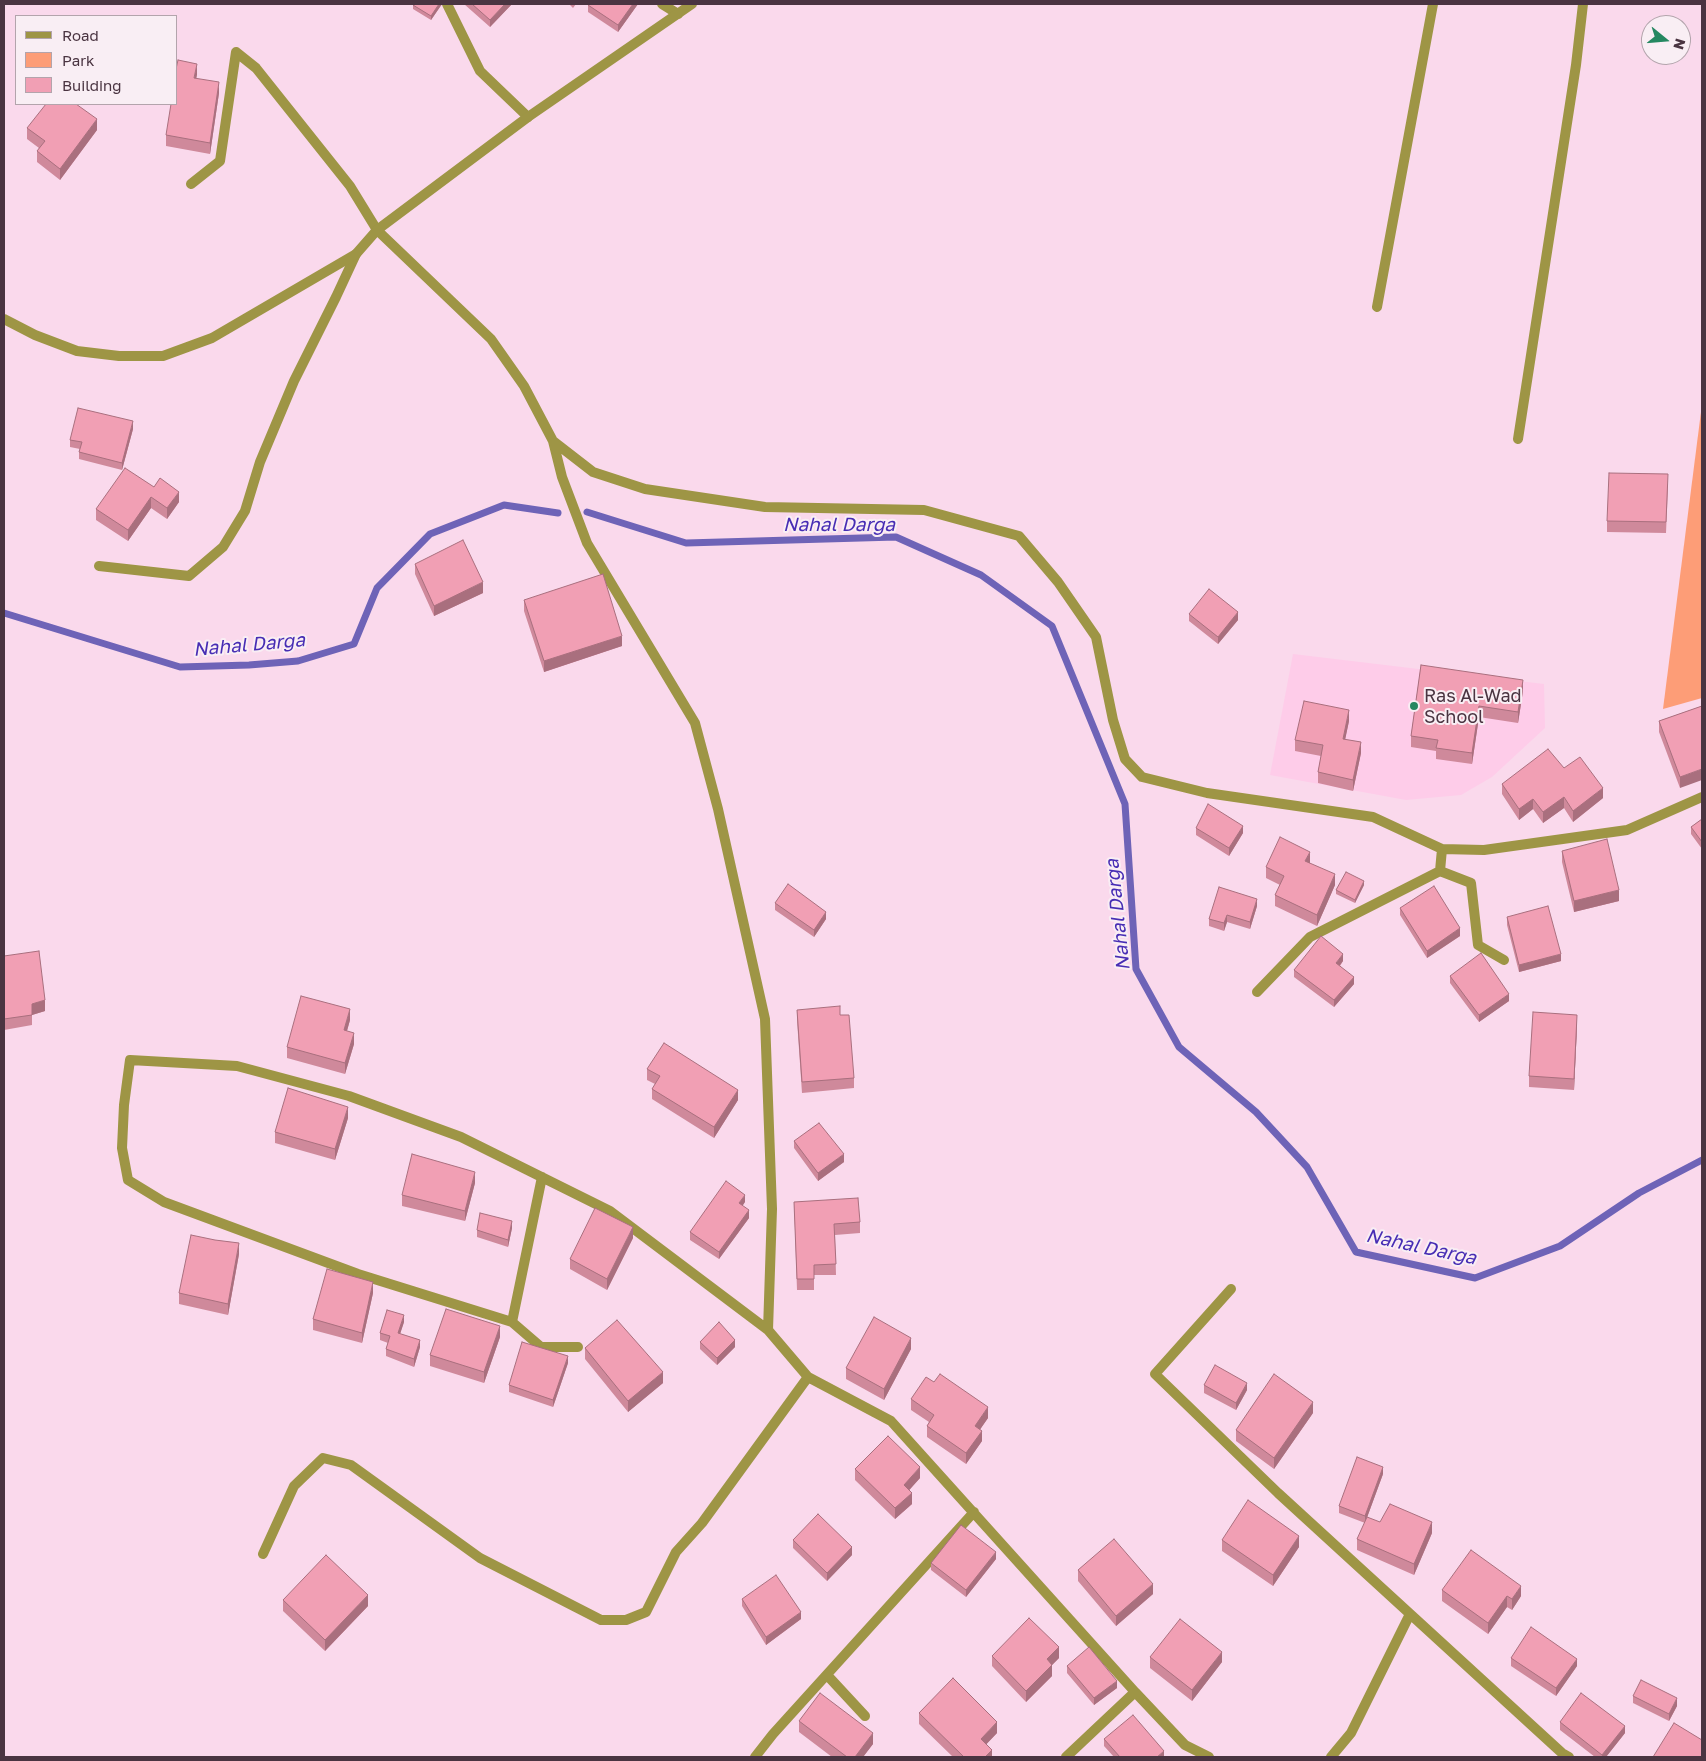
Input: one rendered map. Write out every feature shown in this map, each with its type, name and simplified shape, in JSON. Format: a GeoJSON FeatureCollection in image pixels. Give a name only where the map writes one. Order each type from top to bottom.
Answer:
{"type":"FeatureCollection","features":[{"type":"Feature","properties":{"kind":"street"},"geometry":{"type":"LineString","coordinates":[[446,4],[480,71],[528,117]]}},
{"type":"Feature","properties":{"kind":"street"},"geometry":{"type":"LineString","coordinates":[[662,4],[678,14]]}},
{"type":"Feature","properties":{"kind":"street"},"geometry":{"type":"LineString","coordinates":[[99,566],[189,576],[223,547],[245,511],[260,462],[294,381],[356,254],[377,230],[528,117],[692,4]]}},
{"type":"Feature","properties":{"kind":"street"},"geometry":{"type":"LineString","coordinates":[[1377,307],[1433,4]]}},
{"type":"Feature","properties":{"kind":"street"},"geometry":{"type":"LineString","coordinates":[[1518,438],[1576,65],[1583,4]]}},
{"type":"Feature","properties":{"kind":"street"},"geometry":{"type":"LineString","coordinates":[[191,184],[220,161],[236,52],[256,68],[350,186],[377,230],[491,339],[524,386],[553,441],[562,477],[587,543],[695,723],[718,809],[765,1019],[772,1208],[768,1330]]}},
{"type":"Feature","properties":{"kind":"street"},"geometry":{"type":"LineString","coordinates":[[4,319],[35,335],[77,351],[119,356],[163,356],[212,338],[356,254]]}},
{"type":"Feature","properties":{"kind":"street"},"geometry":{"type":"LineString","coordinates":[[553,441],[592,472],[645,489],[765,506],[924,510],[1019,536],[1058,582],[1096,637],[1113,720],[1125,759],[1142,778],[1207,793],[1373,817],[1442,850],[1484,850],[1627,830],[1702,797]]}},
{"type":"Feature","properties":{"kind":"street"},"geometry":{"type":"LineString","coordinates":[[1440,872],[1442,850]]}},
{"type":"Feature","properties":{"kind":"street"},"geometry":{"type":"LineString","coordinates":[[1257,992],[1310,937],[1440,872],[1471,883],[1478,945],[1504,960]]}},
{"type":"Feature","properties":{"kind":"street"},"geometry":{"type":"LineString","coordinates":[[578,1346],[541,1347],[512,1322],[358,1274],[164,1202],[128,1180],[122,1148],[124,1105],[130,1060],[237,1066],[350,1096],[460,1137],[610,1211],[768,1330],[808,1377],[891,1421],[1185,1745],[1209,1757]]}},
{"type":"Feature","properties":{"kind":"street"},"geometry":{"type":"LineString","coordinates":[[512,1322],[542,1177]]}},
{"type":"Feature","properties":{"kind":"street"},"geometry":{"type":"LineString","coordinates":[[1231,1289],[1155,1374],[1278,1493],[1562,1753],[1569,1757]]}},
{"type":"Feature","properties":{"kind":"street"},"geometry":{"type":"LineString","coordinates":[[263,1554],[294,1486],[323,1458],[351,1465],[480,1558],[601,1620],[626,1620],[646,1612],[676,1552],[702,1523],[808,1377]]}},
{"type":"Feature","properties":{"kind":"street"},"geometry":{"type":"LineString","coordinates":[[755,1757],[773,1734],[974,1512]]}},
{"type":"Feature","properties":{"kind":"street"},"geometry":{"type":"LineString","coordinates":[[1331,1757],[1351,1733],[1410,1614]]}},
{"type":"Feature","properties":{"kind":"street"},"geometry":{"type":"LineString","coordinates":[[826,1675],[865,1716]]}},
{"type":"Feature","properties":{"kind":"street"},"geometry":{"type":"LineString","coordinates":[[1066,1757],[1135,1692]]}},
{"type":"Feature","properties":{"kind":"shaded area","name":"Ras Al-Wad School"},"geometry":{"type":"Polygon","coordinates":[[[1293,654],[1544,684],[1545,728],[1492,777],[1461,795],[1406,800],[1270,775],[1293,654]]]}},
{"type":"Feature","properties":{"kind":"green space"},"geometry":{"type":"Polygon","coordinates":[[[1702,404],[1702,698],[1663,709],[1702,404]]]}},
{"type":"Feature","properties":{"kind":"building"},"geometry":{"type":"Polygon","coordinates":[[[414,4],[439,4],[431,16],[414,4]]]}},
{"type":"Feature","properties":{"kind":"building"},"geometry":{"type":"Polygon","coordinates":[[[472,4],[505,4],[490,20],[472,4]]]}},
{"type":"Feature","properties":{"kind":"building"},"geometry":{"type":"Polygon","coordinates":[[[589,4],[633,4],[618,25],[589,4]]]}},
{"type":"Feature","properties":{"kind":"building"},"geometry":{"type":"Polygon","coordinates":[[[178,60],[197,64],[194,78],[219,82],[210,143],[166,135],[171,105],[178,105],[178,60]]]}},
{"type":"Feature","properties":{"kind":"building"},"geometry":{"type":"Polygon","coordinates":[[[45,105],[77,105],[97,119],[60,169],[37,151],[45,141],[27,128],[45,105]]]}},
{"type":"Feature","properties":{"kind":"building"},"geometry":{"type":"Polygon","coordinates":[[[78,408],[133,421],[122,463],[79,452],[82,442],[70,440],[78,408]]]}},
{"type":"Feature","properties":{"kind":"building"},"geometry":{"type":"Polygon","coordinates":[[[125,468],[154,487],[160,478],[179,492],[167,508],[151,497],[128,530],[96,509],[125,468]]]}},
{"type":"Feature","properties":{"kind":"building"},"geometry":{"type":"Polygon","coordinates":[[[1609,473],[1668,474],[1666,522],[1607,521],[1609,473]]]}},
{"type":"Feature","properties":{"kind":"building"},"geometry":{"type":"Polygon","coordinates":[[[463,540],[483,582],[434,606],[415,564],[463,540]]]}},
{"type":"Feature","properties":{"kind":"building"},"geometry":{"type":"Polygon","coordinates":[[[603,574],[622,636],[544,661],[524,600],[603,574]]]}},
{"type":"Feature","properties":{"kind":"building"},"geometry":{"type":"Polygon","coordinates":[[[1209,589],[1238,612],[1218,637],[1189,614],[1209,589]]]}},
{"type":"Feature","properties":{"kind":"building"},"geometry":{"type":"Polygon","coordinates":[[[1421,665],[1523,680],[1518,712],[1479,706],[1472,753],[1436,748],[1438,740],[1411,736],[1421,665]]]}},
{"type":"Feature","properties":{"kind":"building"},"geometry":{"type":"Polygon","coordinates":[[[1304,701],[1349,710],[1343,739],[1361,742],[1353,780],[1318,772],[1323,745],[1295,740],[1304,701]]]}},
{"type":"Feature","properties":{"kind":"building"},"geometry":{"type":"Polygon","coordinates":[[[1702,706],[1702,769],[1680,777],[1659,721],[1702,706]]]}},
{"type":"Feature","properties":{"kind":"building"},"geometry":{"type":"Polygon","coordinates":[[[1548,749],[1564,768],[1580,757],[1603,788],[1573,811],[1564,797],[1543,812],[1533,799],[1519,809],[1502,784],[1548,749]]]}},
{"type":"Feature","properties":{"kind":"building"},"geometry":{"type":"Polygon","coordinates":[[[1208,804],[1243,826],[1229,848],[1196,828],[1208,804]]]}},
{"type":"Feature","properties":{"kind":"building"},"geometry":{"type":"Polygon","coordinates":[[[1702,819],[1702,842],[1691,827],[1702,819]]]}},
{"type":"Feature","properties":{"kind":"building"},"geometry":{"type":"Polygon","coordinates":[[[1280,837],[1310,852],[1305,861],[1335,874],[1317,915],[1275,895],[1284,876],[1266,867],[1280,837]]]}},
{"type":"Feature","properties":{"kind":"building"},"geometry":{"type":"Polygon","coordinates":[[[1607,839],[1619,890],[1574,901],[1562,851],[1607,839]]]}},
{"type":"Feature","properties":{"kind":"building"},"geometry":{"type":"Polygon","coordinates":[[[1346,872],[1364,881],[1355,900],[1336,890],[1346,872]]]}},
{"type":"Feature","properties":{"kind":"building"},"geometry":{"type":"Polygon","coordinates":[[[788,884],[826,912],[814,930],[775,903],[788,884]]]}},
{"type":"Feature","properties":{"kind":"building"},"geometry":{"type":"Polygon","coordinates":[[[1434,886],[1460,928],[1427,951],[1400,908],[1434,886]]]}},
{"type":"Feature","properties":{"kind":"building"},"geometry":{"type":"Polygon","coordinates":[[[1219,887],[1257,899],[1250,922],[1227,915],[1224,923],[1209,919],[1219,887]]]}},
{"type":"Feature","properties":{"kind":"building"},"geometry":{"type":"Polygon","coordinates":[[[1548,906],[1561,954],[1519,965],[1507,917],[1548,906]]]}},
{"type":"Feature","properties":{"kind":"building"},"geometry":{"type":"Polygon","coordinates":[[[1321,936],[1343,954],[1336,963],[1354,977],[1334,1000],[1294,970],[1321,936]]]}},
{"type":"Feature","properties":{"kind":"building"},"geometry":{"type":"Polygon","coordinates":[[[39,951],[45,1000],[32,1004],[32,1015],[4,1019],[4,956],[39,951]]]}},
{"type":"Feature","properties":{"kind":"building"},"geometry":{"type":"Polygon","coordinates":[[[1481,953],[1509,994],[1479,1015],[1450,976],[1481,953]]]}},
{"type":"Feature","properties":{"kind":"building"},"geometry":{"type":"Polygon","coordinates":[[[301,996],[350,1009],[344,1030],[354,1033],[345,1063],[287,1047],[301,996]]]}},
{"type":"Feature","properties":{"kind":"building"},"geometry":{"type":"Polygon","coordinates":[[[840,1006],[840,1015],[849,1015],[854,1078],[802,1082],[797,1010],[840,1006]]]}},
{"type":"Feature","properties":{"kind":"building"},"geometry":{"type":"Polygon","coordinates":[[[1533,1012],[1577,1015],[1574,1079],[1529,1076],[1533,1012]]]}},
{"type":"Feature","properties":{"kind":"building"},"geometry":{"type":"Polygon","coordinates":[[[664,1043],[738,1090],[714,1127],[652,1089],[660,1076],[647,1069],[664,1043]]]}},
{"type":"Feature","properties":{"kind":"building"},"geometry":{"type":"Polygon","coordinates":[[[288,1088],[348,1107],[335,1149],[275,1132],[288,1088]]]}},
{"type":"Feature","properties":{"kind":"building"},"geometry":{"type":"Polygon","coordinates":[[[819,1123],[844,1154],[818,1173],[794,1141],[819,1123]]]}},
{"type":"Feature","properties":{"kind":"building"},"geometry":{"type":"Polygon","coordinates":[[[412,1154],[475,1172],[465,1211],[402,1195],[412,1154]]]}},
{"type":"Feature","properties":{"kind":"building"},"geometry":{"type":"Polygon","coordinates":[[[726,1181],[745,1195],[739,1203],[749,1210],[719,1252],[690,1232],[726,1181]]]}},
{"type":"Feature","properties":{"kind":"building"},"geometry":{"type":"Polygon","coordinates":[[[858,1198],[860,1222],[834,1224],[836,1264],[814,1265],[814,1279],[797,1279],[794,1202],[858,1198]]]}},
{"type":"Feature","properties":{"kind":"building"},"geometry":{"type":"Polygon","coordinates":[[[595,1208],[633,1227],[607,1279],[570,1259],[595,1208]]]}},
{"type":"Feature","properties":{"kind":"building"},"geometry":{"type":"Polygon","coordinates":[[[480,1213],[512,1221],[508,1240],[477,1230],[480,1213]]]}},
{"type":"Feature","properties":{"kind":"building"},"geometry":{"type":"Polygon","coordinates":[[[191,1235],[239,1243],[228,1304],[179,1293],[191,1235]]]}},
{"type":"Feature","properties":{"kind":"building"},"geometry":{"type":"Polygon","coordinates":[[[327,1269],[373,1282],[362,1333],[313,1319],[327,1269]]]}},
{"type":"Feature","properties":{"kind":"building"},"geometry":{"type":"Polygon","coordinates":[[[446,1309],[500,1326],[484,1372],[430,1355],[446,1309]]]}},
{"type":"Feature","properties":{"kind":"building"},"geometry":{"type":"Polygon","coordinates":[[[387,1310],[404,1315],[398,1333],[420,1340],[414,1359],[386,1349],[390,1336],[380,1333],[387,1310]]]}},
{"type":"Feature","properties":{"kind":"building"},"geometry":{"type":"Polygon","coordinates":[[[874,1317],[911,1338],[884,1389],[846,1368],[874,1317]]]}},
{"type":"Feature","properties":{"kind":"building"},"geometry":{"type":"Polygon","coordinates":[[[617,1320],[663,1372],[628,1401],[585,1348],[617,1320]]]}},
{"type":"Feature","properties":{"kind":"building"},"geometry":{"type":"Polygon","coordinates":[[[719,1322],[735,1340],[717,1358],[700,1342],[719,1322]]]}},
{"type":"Feature","properties":{"kind":"building"},"geometry":{"type":"Polygon","coordinates":[[[522,1342],[568,1356],[553,1400],[509,1385],[522,1342]]]}},
{"type":"Feature","properties":{"kind":"building"},"geometry":{"type":"Polygon","coordinates":[[[1215,1365],[1247,1383],[1236,1403],[1204,1385],[1215,1365]]]}},
{"type":"Feature","properties":{"kind":"building"},"geometry":{"type":"Polygon","coordinates":[[[940,1374],[988,1407],[975,1426],[982,1431],[966,1453],[927,1426],[934,1415],[911,1399],[926,1377],[934,1382],[940,1374]]]}},
{"type":"Feature","properties":{"kind":"building"},"geometry":{"type":"Polygon","coordinates":[[[1274,1374],[1313,1402],[1274,1458],[1236,1430],[1274,1374]]]}},
{"type":"Feature","properties":{"kind":"building"},"geometry":{"type":"Polygon","coordinates":[[[888,1436],[920,1467],[904,1485],[912,1493],[895,1508],[855,1469],[888,1436]]]}},
{"type":"Feature","properties":{"kind":"building"},"geometry":{"type":"Polygon","coordinates":[[[1357,1457],[1383,1467],[1365,1516],[1339,1506],[1357,1457]]]}},
{"type":"Feature","properties":{"kind":"building"},"geometry":{"type":"Polygon","coordinates":[[[1248,1500],[1299,1536],[1273,1575],[1222,1540],[1248,1500]]]}},
{"type":"Feature","properties":{"kind":"building"},"geometry":{"type":"Polygon","coordinates":[[[1390,1504],[1432,1522],[1414,1564],[1357,1539],[1367,1517],[1380,1522],[1390,1504]]]}},
{"type":"Feature","properties":{"kind":"building"},"geometry":{"type":"Polygon","coordinates":[[[818,1514],[852,1547],[827,1573],[793,1540],[818,1514]]]}},
{"type":"Feature","properties":{"kind":"building"},"geometry":{"type":"Polygon","coordinates":[[[961,1525],[996,1552],[966,1590],[931,1563],[961,1525]]]}},
{"type":"Feature","properties":{"kind":"building"},"geometry":{"type":"Polygon","coordinates":[[[1114,1539],[1153,1584],[1116,1616],[1078,1570],[1114,1539]]]}},
{"type":"Feature","properties":{"kind":"building"},"geometry":{"type":"Polygon","coordinates":[[[1471,1550],[1521,1586],[1512,1599],[1507,1596],[1488,1623],[1442,1590],[1471,1550]]]}},
{"type":"Feature","properties":{"kind":"building"},"geometry":{"type":"Polygon","coordinates":[[[326,1555],[368,1595],[325,1640],[283,1600],[326,1555]]]}},
{"type":"Feature","properties":{"kind":"building"},"geometry":{"type":"Polygon","coordinates":[[[776,1575],[801,1612],[766,1637],[742,1599],[776,1575]]]}},
{"type":"Feature","properties":{"kind":"building"},"geometry":{"type":"Polygon","coordinates":[[[1029,1618],[1059,1647],[1047,1659],[1052,1665],[1026,1691],[992,1656],[1029,1618]]]}},
{"type":"Feature","properties":{"kind":"building"},"geometry":{"type":"Polygon","coordinates":[[[1180,1619],[1222,1652],[1192,1690],[1150,1657],[1180,1619]]]}},
{"type":"Feature","properties":{"kind":"building"},"geometry":{"type":"Polygon","coordinates":[[[1531,1627],[1577,1659],[1556,1688],[1511,1658],[1531,1627]]]}},
{"type":"Feature","properties":{"kind":"building"},"geometry":{"type":"Polygon","coordinates":[[[1089,1647],[1117,1681],[1094,1698],[1067,1666],[1089,1647]]]}},
{"type":"Feature","properties":{"kind":"building"},"geometry":{"type":"Polygon","coordinates":[[[953,1678],[997,1722],[981,1739],[992,1750],[985,1757],[964,1757],[919,1713],[953,1678]]]}},
{"type":"Feature","properties":{"kind":"building"},"geometry":{"type":"Polygon","coordinates":[[[1641,1680],[1677,1698],[1669,1714],[1633,1696],[1641,1680]]]}},
{"type":"Feature","properties":{"kind":"building"},"geometry":{"type":"Polygon","coordinates":[[[820,1693],[873,1733],[855,1757],[847,1757],[799,1721],[820,1693]]]}},
{"type":"Feature","properties":{"kind":"building"},"geometry":{"type":"Polygon","coordinates":[[[1581,1693],[1625,1726],[1602,1755],[1560,1722],[1581,1693]]]}},
{"type":"Feature","properties":{"kind":"building"},"geometry":{"type":"Polygon","coordinates":[[[1133,1715],[1164,1751],[1157,1757],[1120,1757],[1104,1739],[1133,1715]]]}},
{"type":"Feature","properties":{"kind":"building"},"geometry":{"type":"Polygon","coordinates":[[[1674,1723],[1702,1740],[1702,1757],[1653,1757],[1674,1723]]]}},
{"type":"Feature","properties":{"kind":"waterway","name":"Nahal Darga"},"geometry":{"type":"LineString","coordinates":[[4,613],[180,667],[249,665],[298,661],[354,644],[377,588],[430,534],[504,505],[558,513]]}},
{"type":"Feature","properties":{"kind":"waterway","name":"Nahal Darga"},"geometry":{"type":"LineString","coordinates":[[587,512],[686,543],[896,537],[981,575],[1052,626],[1125,804],[1136,969],[1179,1047],[1256,1112],[1307,1167],[1356,1252],[1475,1278],[1560,1246],[1639,1193],[1702,1160]]}},
{"type":"Feature","properties":{"kind":"place","name":"Ras Al-Wad School"},"geometry":{"type":"Point","coordinates":[1414,706]}}]}
